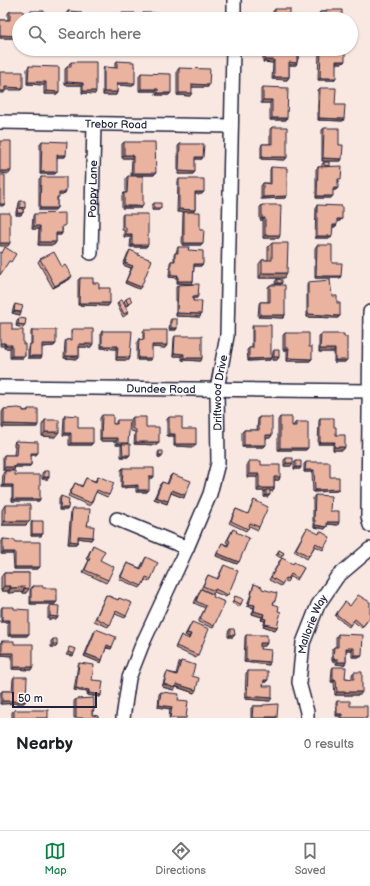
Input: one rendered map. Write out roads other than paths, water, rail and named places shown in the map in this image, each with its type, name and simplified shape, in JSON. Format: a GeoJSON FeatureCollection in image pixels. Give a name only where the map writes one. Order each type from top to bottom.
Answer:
{"type":"FeatureCollection","features":[{"type":"Feature","properties":{"kind":"street"},"geometry":{"type":"LineString","coordinates":[[234,0],[234,12]]}},
{"type":"Feature","properties":{"kind":"street","name":"Driftwood Drive"},"geometry":{"type":"LineString","coordinates":[[123,718],[130,678],[142,645],[187,548],[210,494],[218,463],[217,390],[227,336],[233,56]]}},
{"type":"Feature","properties":{"kind":"street","name":"Trebor Road"},"geometry":{"type":"LineString","coordinates":[[0,122],[231,126]]}},
{"type":"Feature","properties":{"kind":"street","name":"Poppy Lane"},"geometry":{"type":"LineString","coordinates":[[91,253],[94,124]]}},
{"type":"Feature","properties":{"kind":"street"},"geometry":{"type":"LineString","coordinates":[[370,312],[368,516],[370,525]]}},
{"type":"Feature","properties":{"kind":"street","name":"Dundee Road"},"geometry":{"type":"LineString","coordinates":[[0,387],[369,391]]}},
{"type":"Feature","properties":{"kind":"street"},"geometry":{"type":"LineString","coordinates":[[117,519],[187,548]]}},
{"type":"Feature","properties":{"kind":"street","name":"Mallorie Way"},"geometry":{"type":"LineString","coordinates":[[307,718],[307,712],[299,682],[303,643],[318,605],[337,577],[370,549]]}}]}
